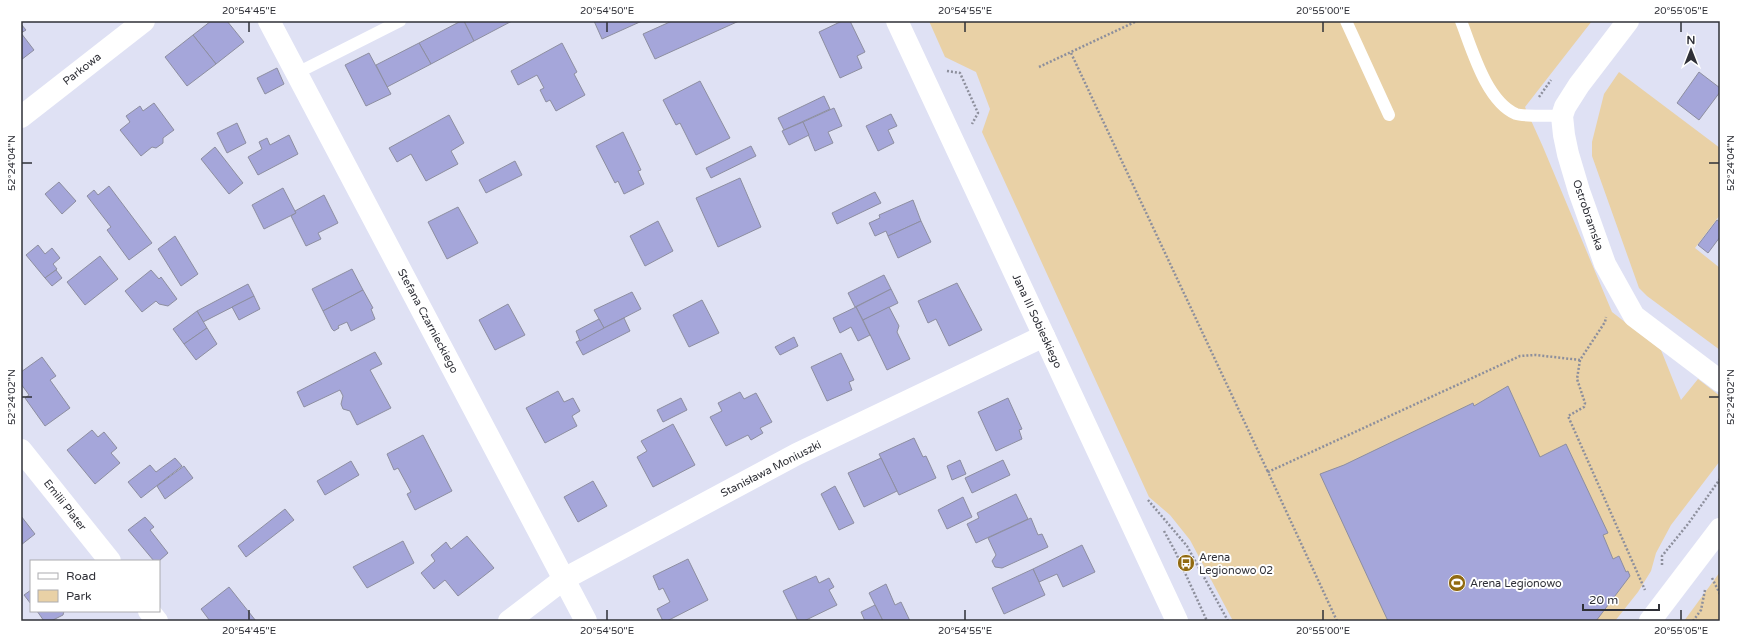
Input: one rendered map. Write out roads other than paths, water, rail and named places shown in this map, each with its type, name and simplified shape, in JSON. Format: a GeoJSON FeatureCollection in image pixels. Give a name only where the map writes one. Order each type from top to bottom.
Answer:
{"type":"FeatureCollection","features":[{"type":"Feature","properties":{"kind":"street","name":"Parkowa"},"geometry":{"type":"LineString","coordinates":[[21,117],[144,21]]}},
{"type":"Feature","properties":{"kind":"street","name":"Stefana Czarnieckiego"},"geometry":{"type":"LineString","coordinates":[[270,21],[586,621]]}},
{"type":"Feature","properties":{"kind":"street","name":"Jana III Sobieskiego"},"geometry":{"type":"LineString","coordinates":[[897,21],[1177,621]]}},
{"type":"Feature","properties":{"kind":"street","name":"Ostrobramska"},"geometry":{"type":"LineString","coordinates":[[1628,21],[1568,100],[1562,116],[1564,135],[1579,191],[1605,264],[1634,316],[1720,381]]}},
{"type":"Feature","properties":{"kind":"street","name":"Stanisława Moniuszki"},"geometry":{"type":"LineString","coordinates":[[509,621],[564,579],[797,454],[1044,336]]}},
{"type":"Feature","properties":{"kind":"street","name":"Emilii Plater"},"geometry":{"type":"LineString","coordinates":[[21,450],[109,560]]}},
{"type":"Feature","properties":{"kind":"street"},"geometry":{"type":"LineString","coordinates":[[1650,621],[1720,529]]}},
{"type":"Feature","properties":{"kind":"street"},"geometry":{"type":"LineString","coordinates":[[150,612],[157,621]]}},
{"type":"Feature","properties":{"kind":"lane"},"geometry":{"type":"LineString","coordinates":[[297,74],[400,21]]}},
{"type":"Feature","properties":{"kind":"lane"},"geometry":{"type":"LineString","coordinates":[[1346,21],[1389,115]]}},
{"type":"Feature","properties":{"kind":"lane"},"geometry":{"type":"LineString","coordinates":[[1461,21],[1489,89],[1499,102],[1517,114],[1562,116]]}},
{"type":"Feature","properties":{"kind":"place","name":"Arena Legionowo 02"},"geometry":{"type":"Point","coordinates":[1186,563]}},
{"type":"Feature","properties":{"kind":"place","name":"Arena Legionowo"},"geometry":{"type":"Point","coordinates":[1457,583]}}]}
